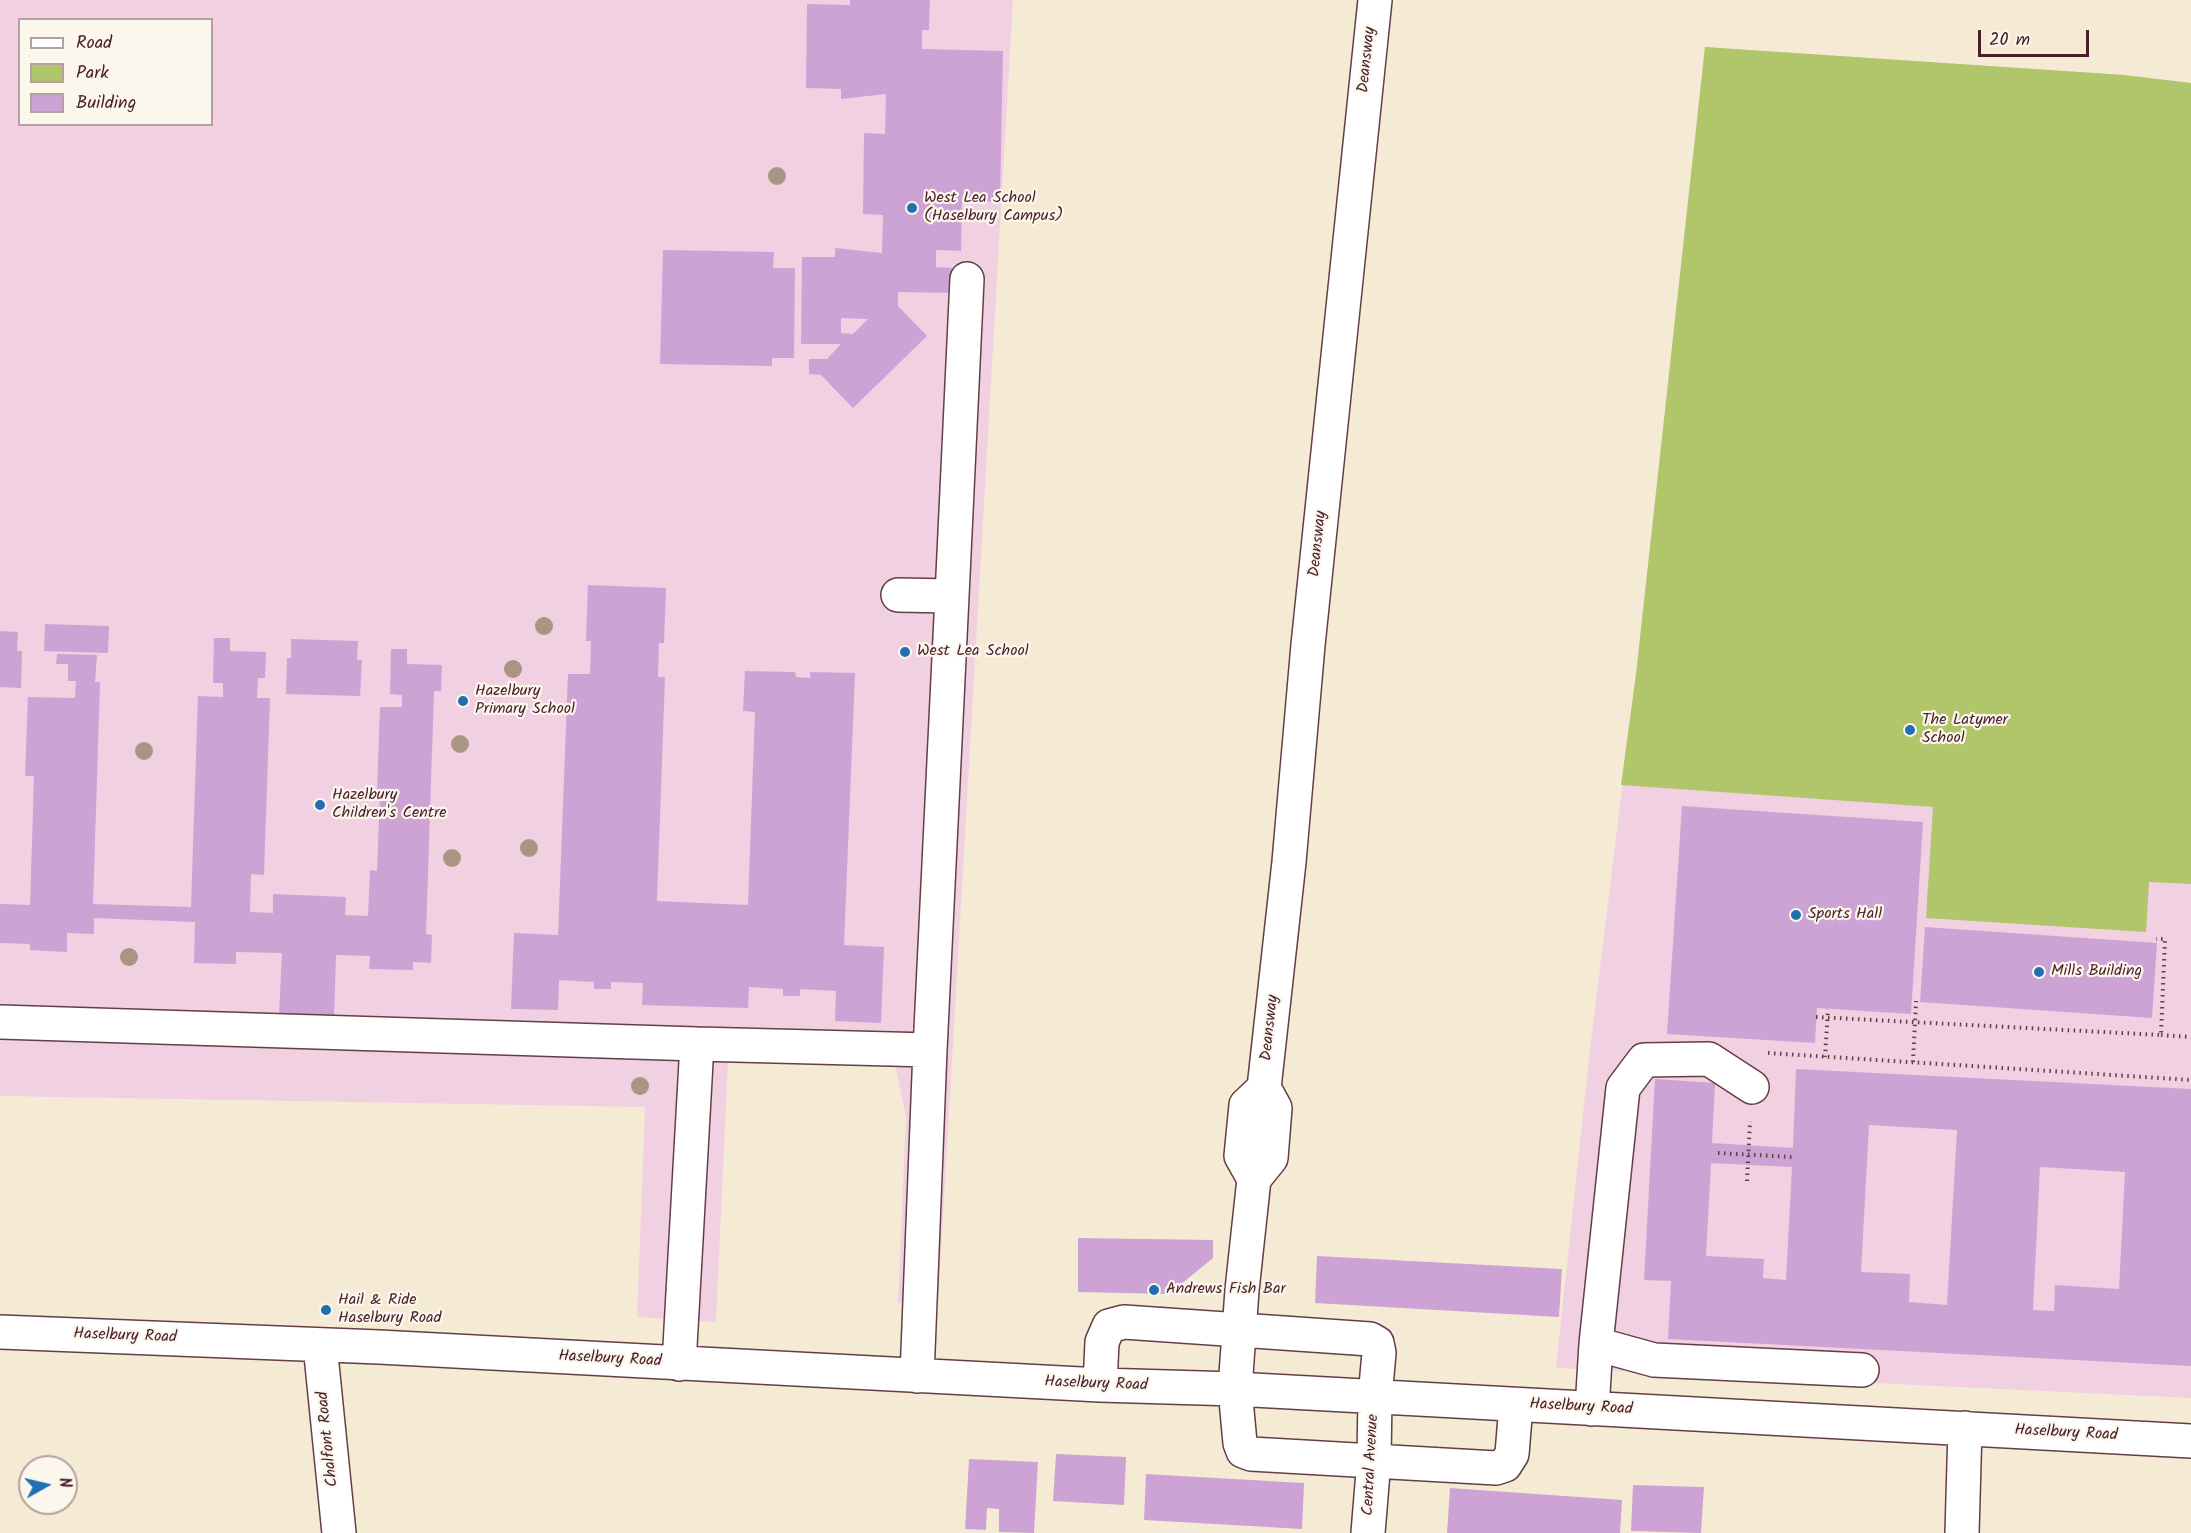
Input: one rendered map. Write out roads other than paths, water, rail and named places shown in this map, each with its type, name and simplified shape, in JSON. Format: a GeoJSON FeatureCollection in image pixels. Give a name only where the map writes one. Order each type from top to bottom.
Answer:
{"type":"FeatureCollection","features":[{"type":"Feature","properties":{"kind":"street","name":"Deansway"},"geometry":{"type":"LineString","coordinates":[[1374,1460],[1251,1454],[1244,1451],[1240,1443],[1235,1389],[1238,1331],[1254,1179],[1241,1156],[1246,1105],[1264,1088],[1289,862],[1309,634],[1375,0]]}},
{"type":"Feature","properties":{"kind":"street"},"geometry":{"type":"LineString","coordinates":[[917,1376],[930,1050],[967,279]]}},
{"type":"Feature","properties":{"kind":"street"},"geometry":{"type":"LineString","coordinates":[[898,595],[952,596]]}},
{"type":"Feature","properties":{"kind":"street"},"geometry":{"type":"LineString","coordinates":[[0,1022],[930,1050]]}},
{"type":"Feature","properties":{"kind":"street"},"geometry":{"type":"LineString","coordinates":[[679,1364],[697,1044]]}},
{"type":"Feature","properties":{"kind":"street"},"geometry":{"type":"LineString","coordinates":[[1592,1409],[1596,1344],[1623,1088],[1644,1060],[1709,1059],[1752,1087]]}},
{"type":"Feature","properties":{"kind":"street"},"geometry":{"type":"LineString","coordinates":[[1100,1385],[1102,1342],[1109,1326],[1124,1322],[1238,1331]]}},
{"type":"Feature","properties":{"kind":"street","name":"Central Avenue"},"geometry":{"type":"LineString","coordinates":[[1238,1331],[1370,1339],[1377,1343],[1374,1460],[1368,1533]]}},
{"type":"Feature","properties":{"kind":"street","name":"Haselbury Road"},"geometry":{"type":"LineString","coordinates":[[0,1332],[320,1344],[917,1376],[1235,1389],[2191,1441]]}},
{"type":"Feature","properties":{"kind":"street","name":"Chalfont Road"},"geometry":{"type":"LineString","coordinates":[[320,1344],[339,1533]]}},
{"type":"Feature","properties":{"kind":"street"},"geometry":{"type":"LineString","coordinates":[[1596,1344],[1654,1360],[1862,1370]]}},
{"type":"Feature","properties":{"kind":"street"},"geometry":{"type":"LineString","coordinates":[[1374,1460],[1496,1468],[1505,1465],[1512,1454],[1516,1405]]}},
{"type":"Feature","properties":{"kind":"street"},"geometry":{"type":"LineString","coordinates":[[1962,1533],[1965,1428]]}},
{"type":"Feature","properties":{"kind":"place","name":"West Lea School (Haselbury Campus)"},"geometry":{"type":"Point","coordinates":[912,208]}},
{"type":"Feature","properties":{"kind":"place","name":"West Lea School"},"geometry":{"type":"Point","coordinates":[905,652]}},
{"type":"Feature","properties":{"kind":"place","name":"Hazelbury Primary School"},"geometry":{"type":"Point","coordinates":[463,701]}},
{"type":"Feature","properties":{"kind":"place","name":"The Latymer School"},"geometry":{"type":"Point","coordinates":[1910,730]}},
{"type":"Feature","properties":{"kind":"place","name":"Hazelbury Children's Centre"},"geometry":{"type":"Point","coordinates":[320,805]}},
{"type":"Feature","properties":{"kind":"place","name":"Sports Hall"},"geometry":{"type":"Point","coordinates":[1796,915]}},
{"type":"Feature","properties":{"kind":"place","name":"Mills Building"},"geometry":{"type":"Point","coordinates":[2039,972]}},
{"type":"Feature","properties":{"kind":"place","name":"Andrews Fish Bar"},"geometry":{"type":"Point","coordinates":[1154,1290]}},
{"type":"Feature","properties":{"kind":"place","name":"Hail & Ride Haselbury Road"},"geometry":{"type":"Point","coordinates":[326,1310]}}]}
